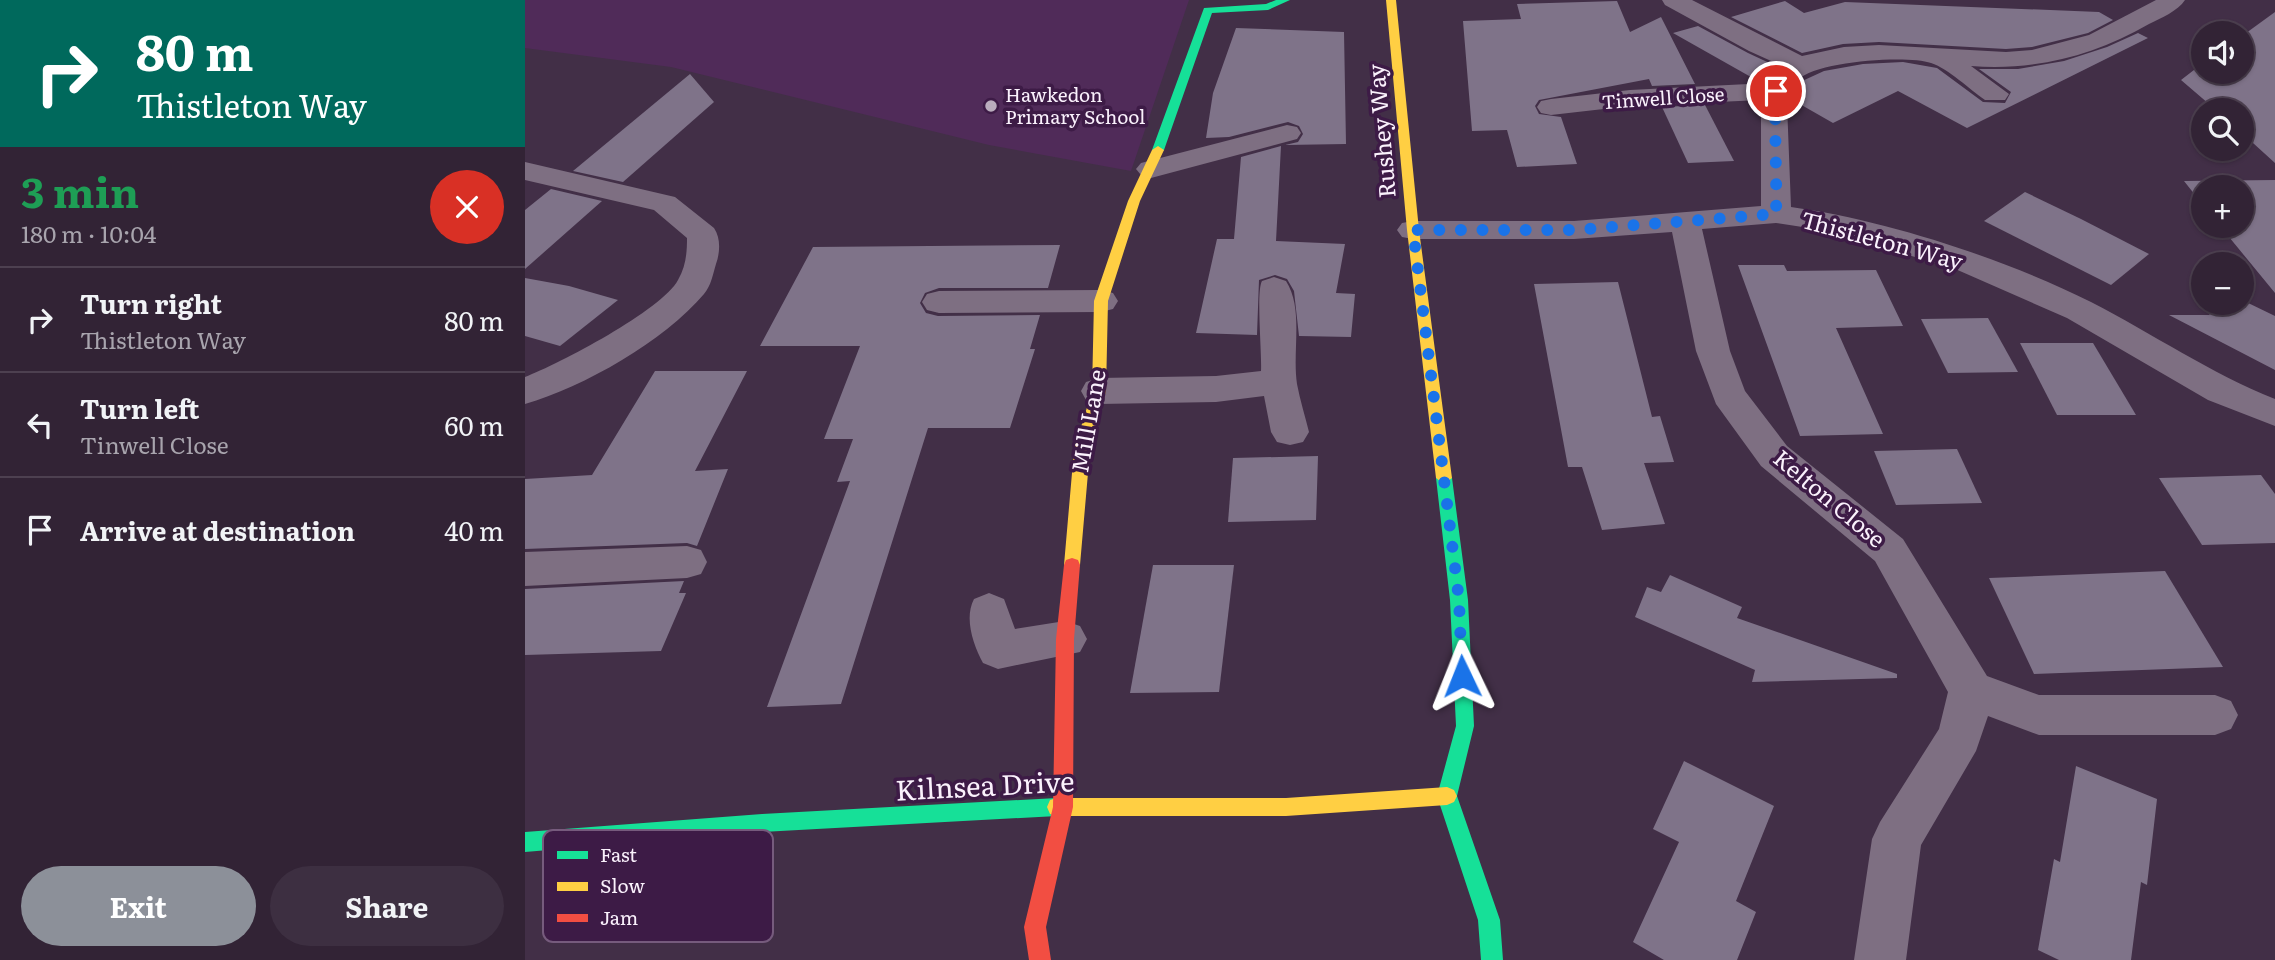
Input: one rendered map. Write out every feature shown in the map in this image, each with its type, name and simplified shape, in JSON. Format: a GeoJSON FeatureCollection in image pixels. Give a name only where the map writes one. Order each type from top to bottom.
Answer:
{"type":"FeatureCollection","features":[{"type":"Feature","properties":{"kind":"street","name":"Mill Lane"},"geometry":{"type":"LineString","coordinates":[[1028,949],[1063,807],[1065,639],[1081,450],[1099,391],[1101,301],[1134,201],[1151,169],[1210,5],[1268,6],[1285,0]]}},
{"type":"Feature","properties":{"kind":"street","name":"Rushey Way"},"geometry":{"type":"LineString","coordinates":[[1391,0],[1413,230],[1459,600],[1465,726],[1447,796]]}},
{"type":"Feature","properties":{"kind":"street"},"geometry":{"type":"LineString","coordinates":[[1674,0],[1758,46],[1802,65]]}},
{"type":"Feature","properties":{"kind":"street"},"geometry":{"type":"LineString","coordinates":[[1776,214],[1777,169],[1773,138],[1776,91],[1787,74],[1802,65],[1821,58],[1869,53],[2008,60],[2049,55],[2111,37],[2173,0]]}},
{"type":"Feature","properties":{"kind":"street"},"geometry":{"type":"LineString","coordinates":[[1937,55],[1995,94]]}},
{"type":"Feature","properties":{"kind":"street","name":"Tinwell Close"},"geometry":{"type":"LineString","coordinates":[[1551,107],[1630,98],[1776,91]]}},
{"type":"Feature","properties":{"kind":"street"},"geometry":{"type":"LineString","coordinates":[[1151,169],[1287,133]]}},
{"type":"Feature","properties":{"kind":"street"},"geometry":{"type":"LineString","coordinates":[[525,391],[566,375],[648,326],[692,287],[703,257],[703,234],[664,203],[527,173]]}},
{"type":"Feature","properties":{"kind":"street","name":"Thistleton Way"},"geometry":{"type":"LineString","coordinates":[[1413,230],[1574,230],[1776,214],[1825,221],[1964,261],[2026,285],[2079,310],[2221,391],[2275,413]]}},
{"type":"Feature","properties":{"kind":"street","name":"Kelton Close"},"geometry":{"type":"LineString","coordinates":[[1685,221],[1713,351],[1729,395],[1774,456],[1889,550],[1972,690]]}},
{"type":"Feature","properties":{"kind":"street"},"geometry":{"type":"LineString","coordinates":[[1275,288],[1279,327],[1279,382],[1290,432]]}},
{"type":"Feature","properties":{"kind":"street"},"geometry":{"type":"LineString","coordinates":[[939,302],[1101,301]]}},
{"type":"Feature","properties":{"kind":"street"},"geometry":{"type":"LineString","coordinates":[[1099,391],[1216,389],[1279,382]]}},
{"type":"Feature","properties":{"kind":"street"},"geometry":{"type":"LineString","coordinates":[[525,569],[687,562]]}},
{"type":"Feature","properties":{"kind":"street"},"geometry":{"type":"LineString","coordinates":[[989,611],[998,650],[1065,639]]}},
{"type":"Feature","properties":{"kind":"street"},"geometry":{"type":"LineString","coordinates":[[1880,960],[1897,839],[1960,736],[1972,690],[2039,715],[2215,715]]}},
{"type":"Feature","properties":{"kind":"street"},"geometry":{"type":"LineString","coordinates":[[1447,796],[1489,920],[1492,960]]}},
{"type":"Feature","properties":{"kind":"street","name":"Kilnsea Drive"},"geometry":{"type":"LineString","coordinates":[[675,830],[1063,807],[1286,807],[1447,796]]}},
{"type":"Feature","properties":{"kind":"street","name":"Kilnsea Drive"},"geometry":{"type":"LineString","coordinates":[[525,842],[543,841]]}},
{"type":"Feature","properties":{"kind":"shaded area","name":"Hawkedon Primary School"},"geometry":{"type":"Polygon","coordinates":[[[525,0],[1189,0],[1131,171],[989,145],[671,67],[525,48],[525,0]]]}},
{"type":"Feature","properties":{"kind":"building"},"geometry":{"type":"Polygon","coordinates":[[[1617,1],[1630,32],[1661,17],[1695,84],[1652,86],[1649,79],[1539,100],[1535,106],[1539,114],[1561,117],[1577,164],[1517,167],[1507,130],[1472,131],[1463,21],[1521,19],[1517,4],[1617,1]]]}},
{"type":"Feature","properties":{"kind":"building"},"geometry":{"type":"Polygon","coordinates":[[[1785,1],[1804,13],[1845,2],[2099,12],[2113,20],[2088,33],[2032,47],[2006,49],[1879,42],[1843,44],[1802,53],[1731,17],[1785,1]]]}},
{"type":"Feature","properties":{"kind":"building"},"geometry":{"type":"Polygon","coordinates":[[[2275,12],[2275,163],[2254,144],[2254,98],[2202,98],[2181,80],[2191,72],[2191,84],[2254,84],[2254,27],[2275,12]]]}},
{"type":"Feature","properties":{"kind":"building"},"geometry":{"type":"Polygon","coordinates":[[[1698,26],[1778,67],[1767,80],[1758,81],[1673,33],[1698,26]]]}},
{"type":"Feature","properties":{"kind":"building"},"geometry":{"type":"Polygon","coordinates":[[[1236,28],[1344,32],[1346,144],[1285,145],[1298,142],[1303,134],[1299,126],[1288,122],[1229,137],[1206,138],[1213,93],[1236,28]]]}},
{"type":"Feature","properties":{"kind":"building"},"geometry":{"type":"Polygon","coordinates":[[[2138,33],[2148,38],[1967,128],[1898,91],[1833,123],[1791,99],[1800,82],[1824,71],[1863,64],[1903,62],[1937,68],[1983,102],[2005,103],[2011,92],[1979,69],[2018,69],[2064,61],[2107,47],[2138,33]]]}},
{"type":"Feature","properties":{"kind":"building"},"geometry":{"type":"Polygon","coordinates":[[[690,74],[714,102],[623,182],[573,171],[690,74]]]}},
{"type":"Feature","properties":{"kind":"building"},"geometry":{"type":"Polygon","coordinates":[[[1705,105],[1734,161],[1688,163],[1662,107],[1705,105]]]}},
{"type":"Feature","properties":{"kind":"building"},"geometry":{"type":"Polygon","coordinates":[[[1281,146],[1276,241],[1345,244],[1336,293],[1355,294],[1351,337],[1299,336],[1294,291],[1287,279],[1275,275],[1259,280],[1257,335],[1196,333],[1217,239],[1234,239],[1241,157],[1281,146]]]}},
{"type":"Feature","properties":{"kind":"building"},"geometry":{"type":"Polygon","coordinates":[[[2254,180],[2275,180],[2275,293],[2254,267],[2254,252],[2241,252],[2230,238],[2254,238],[2254,180]]]}},
{"type":"Feature","properties":{"kind":"building"},"geometry":{"type":"Polygon","coordinates":[[[2184,181],[2191,181],[2191,190],[2184,181]]]}},
{"type":"Feature","properties":{"kind":"building"},"geometry":{"type":"Polygon","coordinates":[[[551,189],[602,201],[525,269],[525,210],[551,189]]]}},
{"type":"Feature","properties":{"kind":"building"},"geometry":{"type":"Polygon","coordinates":[[[2025,192],[2149,254],[2111,285],[1984,221],[2025,192]]]}},
{"type":"Feature","properties":{"kind":"building"},"geometry":{"type":"Polygon","coordinates":[[[1060,245],[1048,288],[939,288],[925,293],[920,303],[926,313],[938,316],[1040,315],[1030,349],[1035,349],[1010,428],[928,428],[841,704],[767,707],[850,481],[837,482],[853,439],[824,439],[860,346],[760,346],[813,247],[1060,245]]]}},
{"type":"Feature","properties":{"kind":"building"},"geometry":{"type":"Polygon","coordinates":[[[1738,265],[1784,265],[1787,271],[1876,270],[1903,326],[1836,328],[1883,434],[1800,436],[1738,265]]]}},
{"type":"Feature","properties":{"kind":"building"},"geometry":{"type":"Polygon","coordinates":[[[525,278],[569,286],[618,300],[560,346],[525,336],[525,278]]]}},
{"type":"Feature","properties":{"kind":"building"},"geometry":{"type":"Polygon","coordinates":[[[1618,282],[1652,417],[1660,416],[1674,462],[1644,463],[1665,524],[1602,530],[1582,467],[1568,467],[1534,284],[1618,282]]]}},
{"type":"Feature","properties":{"kind":"building"},"geometry":{"type":"Polygon","coordinates":[[[2254,306],[2275,316],[2275,370],[2169,315],[2254,315],[2254,306]]]}},
{"type":"Feature","properties":{"kind":"building"},"geometry":{"type":"Polygon","coordinates":[[[1988,318],[2018,372],[1948,373],[1921,319],[1988,318]]]}},
{"type":"Feature","properties":{"kind":"building"},"geometry":{"type":"Polygon","coordinates":[[[2020,343],[2093,343],[2136,415],[2057,415],[2020,343]]]}},
{"type":"Feature","properties":{"kind":"building"},"geometry":{"type":"Polygon","coordinates":[[[655,371],[747,371],[695,471],[728,469],[697,546],[687,543],[525,549],[525,479],[592,475],[655,371]]]}},
{"type":"Feature","properties":{"kind":"building"},"geometry":{"type":"Polygon","coordinates":[[[1957,449],[1982,503],[1896,505],[1874,451],[1957,449]]]}},
{"type":"Feature","properties":{"kind":"building"},"geometry":{"type":"Polygon","coordinates":[[[1318,456],[1316,520],[1228,522],[1233,458],[1318,456]]]}},
{"type":"Feature","properties":{"kind":"building"},"geometry":{"type":"Polygon","coordinates":[[[2261,475],[2275,494],[2275,543],[2202,545],[2159,478],[2261,475]]]}},
{"type":"Feature","properties":{"kind":"building"},"geometry":{"type":"Polygon","coordinates":[[[1153,565],[1234,565],[1219,692],[1130,693],[1153,565]]]}},
{"type":"Feature","properties":{"kind":"building"},"geometry":{"type":"Polygon","coordinates":[[[2165,571],[2223,667],[2034,674],[1989,578],[2165,571]]]}},
{"type":"Feature","properties":{"kind":"building"},"geometry":{"type":"Polygon","coordinates":[[[1670,575],[1742,607],[1737,618],[1897,674],[1897,678],[1752,682],[1755,670],[1635,617],[1647,587],[1661,592],[1670,575]]]}},
{"type":"Feature","properties":{"kind":"building"},"geometry":{"type":"Polygon","coordinates":[[[684,581],[679,593],[686,593],[661,651],[525,655],[525,589],[684,581]]]}},
{"type":"Feature","properties":{"kind":"building"},"geometry":{"type":"Polygon","coordinates":[[[1684,761],[1774,806],[1736,901],[1756,912],[1737,960],[1664,960],[1633,942],[1679,842],[1653,829],[1684,761]]]}},
{"type":"Feature","properties":{"kind":"building"},"geometry":{"type":"Polygon","coordinates":[[[2076,766],[2157,799],[2147,885],[2141,882],[2131,960],[2059,960],[2038,950],[2054,859],[2060,862],[2076,766]]]}},
{"type":"Feature","properties":{"kind":"traffic: fast"},"geometry":{"type":"LineString","coordinates":[[1158,150],[1208,10],[1268,7],[1285,0]]}},
{"type":"Feature","properties":{"kind":"traffic: fast"},"geometry":{"type":"LineString","coordinates":[[1444,478],[1459,600],[1465,726],[1447,796],[1489,920],[1492,960]]}},
{"type":"Feature","properties":{"kind":"traffic: fast"},"geometry":{"type":"LineString","coordinates":[[675,830],[1057,807]]}},
{"type":"Feature","properties":{"kind":"traffic: fast"},"geometry":{"type":"LineString","coordinates":[[525,842],[543,841]]}},
{"type":"Feature","properties":{"kind":"traffic: slow"},"geometry":{"type":"LineString","coordinates":[[1391,0],[1413,230],[1444,478]]}},
{"type":"Feature","properties":{"kind":"traffic: slow"},"geometry":{"type":"LineString","coordinates":[[1072,565],[1082,450],[1099,391],[1101,301],[1134,201],[1158,150]]}},
{"type":"Feature","properties":{"kind":"traffic: slow"},"geometry":{"type":"LineString","coordinates":[[1057,807],[1286,807],[1447,796]]}},
{"type":"Feature","properties":{"kind":"traffic: jam"},"geometry":{"type":"LineString","coordinates":[[1040,960],[1035,927],[1063,807],[1065,639],[1072,565]]}},
{"type":"Feature","properties":{"kind":"place","name":"Hawkedon Primary School"},"geometry":{"type":"Point","coordinates":[991,106]}},
{"type":"Feature","properties":{"kind":"route"},"geometry":{"type":"LineString","coordinates":[[1462,676],[1459,600],[1413,230],[1574,230],[1776,214],[1777,169],[1773,138],[1776,91]]}}]}
